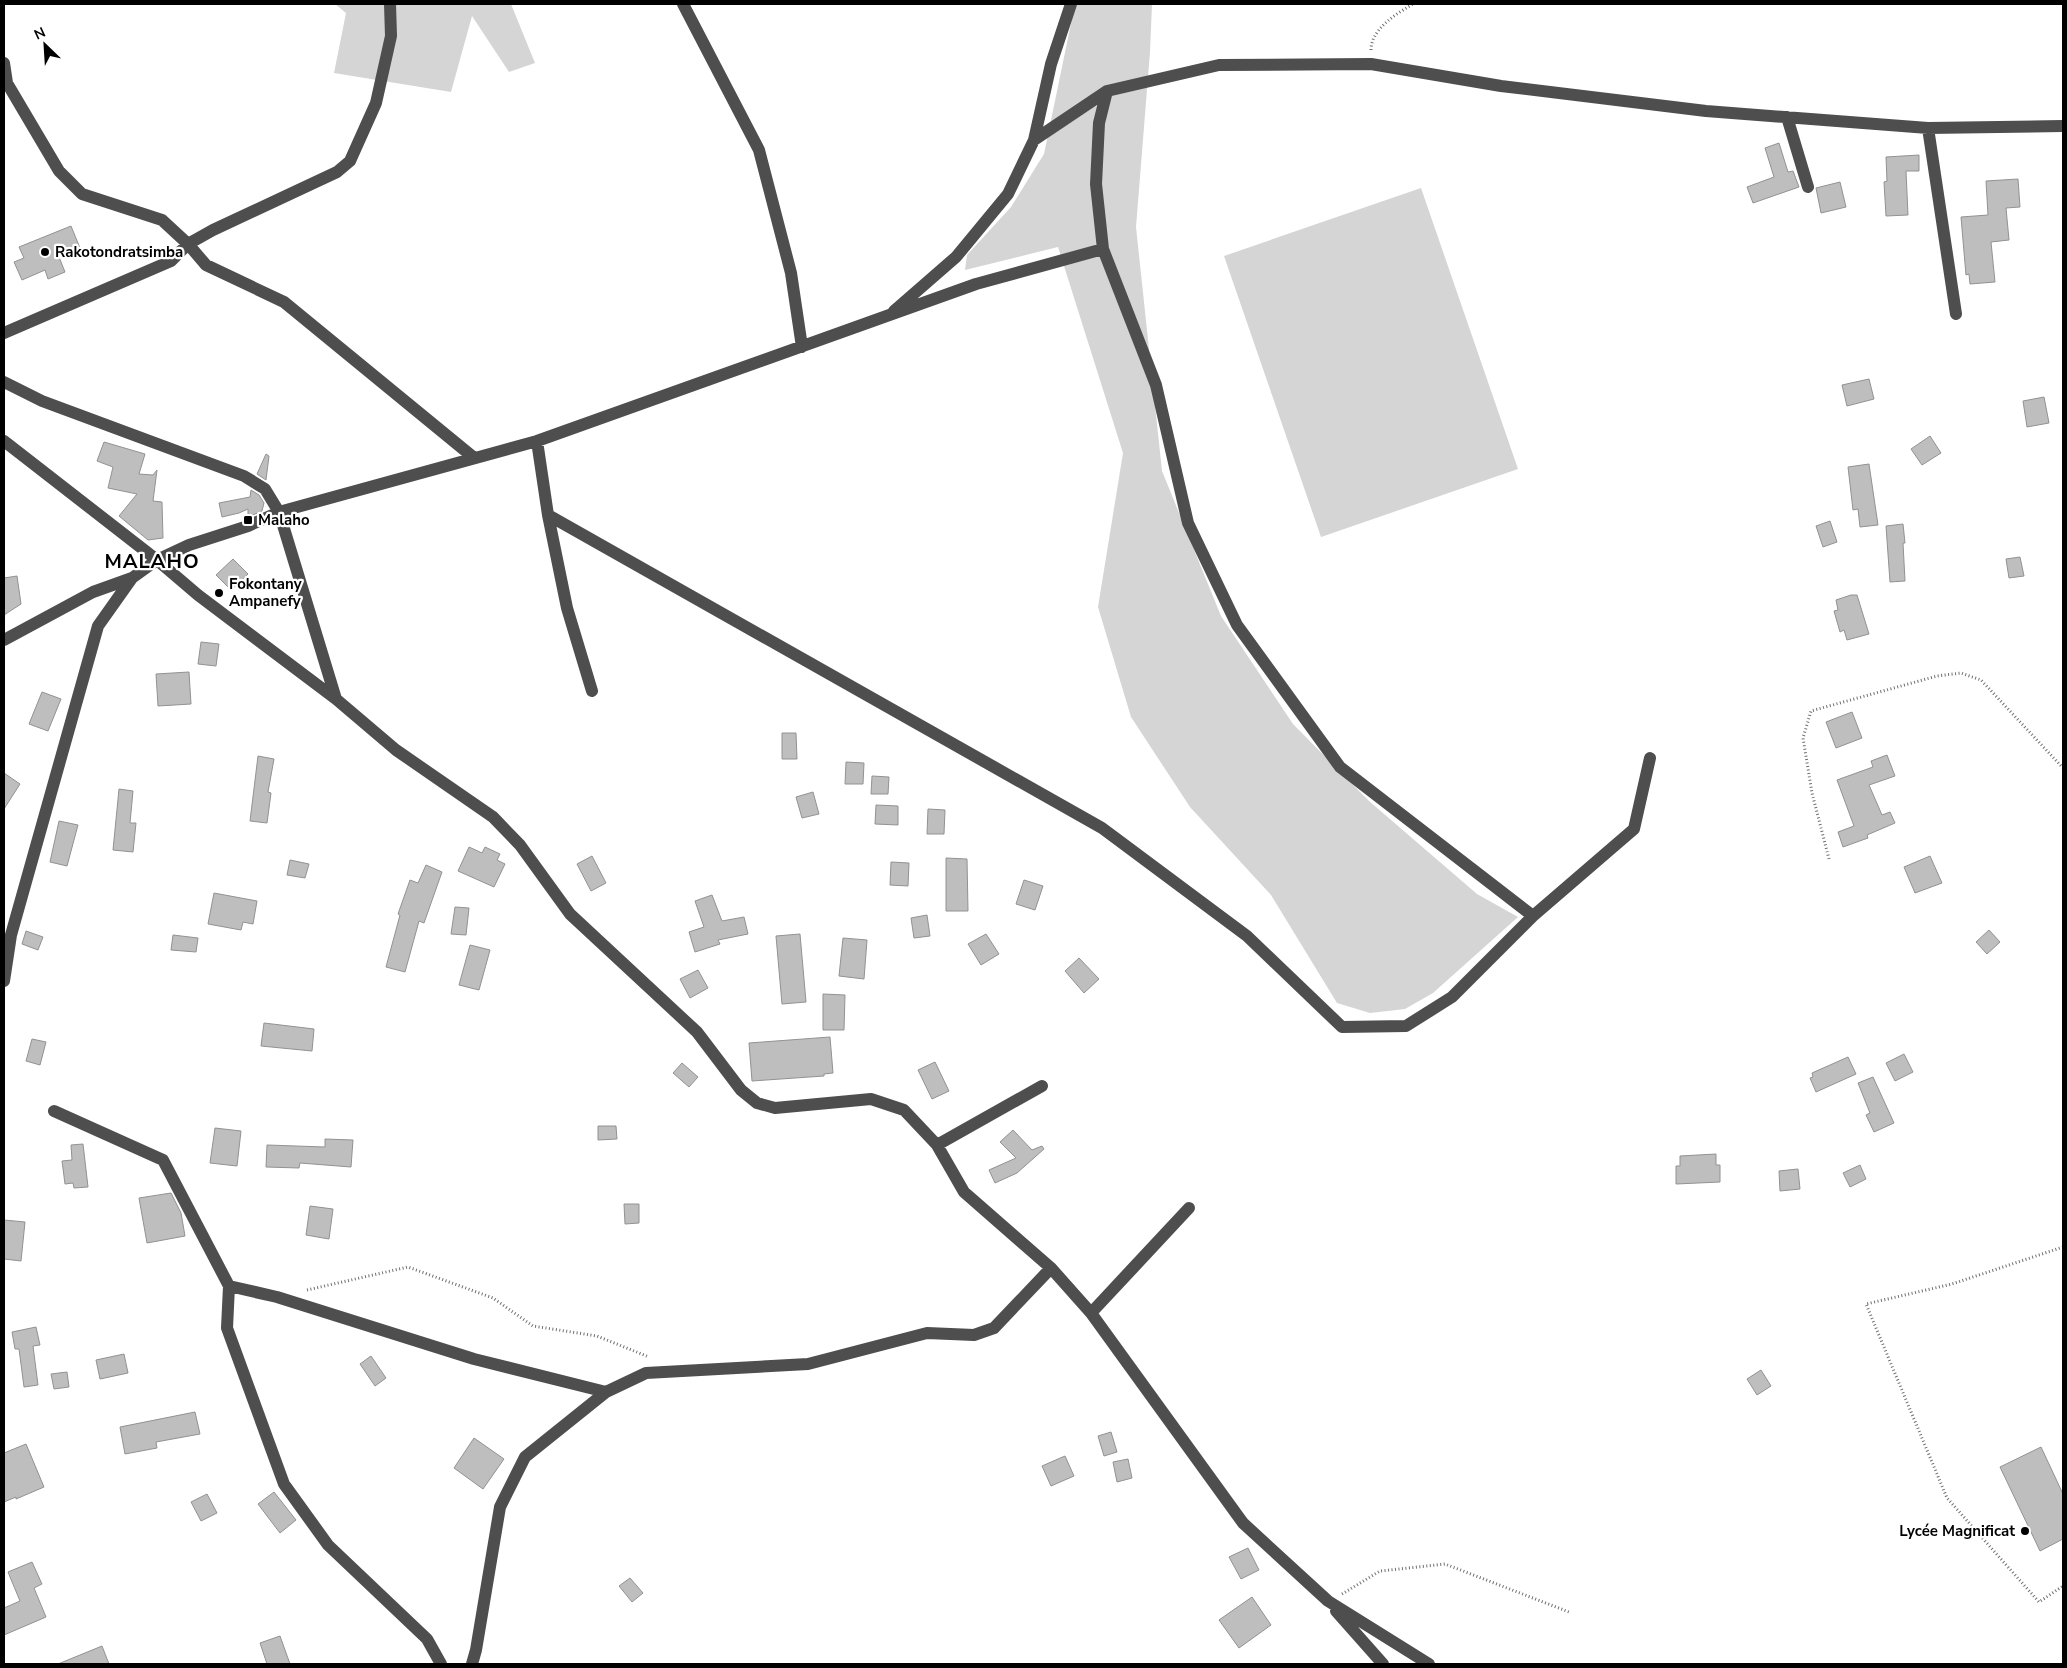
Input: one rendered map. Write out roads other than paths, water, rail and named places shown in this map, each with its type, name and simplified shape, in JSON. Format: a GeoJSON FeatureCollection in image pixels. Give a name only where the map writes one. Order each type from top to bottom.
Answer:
{"type":"FeatureCollection","features":[{"type":"Feature","properties":{"kind":"street"},"geometry":{"type":"LineString","coordinates":[[4,333],[171,261],[188,244],[213,230],[337,172],[350,161],[376,103],[391,36],[390,4]]}},
{"type":"Feature","properties":{"kind":"street"},"geometry":{"type":"LineString","coordinates":[[683,4],[759,150],[791,272],[802,347]]}},
{"type":"Feature","properties":{"kind":"street"},"geometry":{"type":"LineString","coordinates":[[889,316],[956,257],[1008,194],[1034,140],[1052,64],[1071,4]]}},
{"type":"Feature","properties":{"kind":"street"},"geometry":{"type":"LineString","coordinates":[[4,63],[8,82],[59,171],[82,194],[162,220],[188,244],[206,266],[284,302],[473,458]]}},
{"type":"Feature","properties":{"kind":"street"},"geometry":{"type":"LineString","coordinates":[[1034,140],[1107,91],[1219,65],[1371,64],[1500,86],[1706,111],[1928,128],[2063,126]]}},
{"type":"Feature","properties":{"kind":"street"},"geometry":{"type":"LineString","coordinates":[[1107,91],[1099,123],[1096,184],[1103,249],[1156,385],[1188,523],[1237,625],[1340,767],[1533,916]]}},
{"type":"Feature","properties":{"kind":"street"},"geometry":{"type":"LineString","coordinates":[[1787,117],[1808,186]]}},
{"type":"Feature","properties":{"kind":"street"},"geometry":{"type":"LineString","coordinates":[[1928,128],[1956,314]]}},
{"type":"Feature","properties":{"kind":"street"},"geometry":{"type":"LineString","coordinates":[[4,640],[93,592],[132,578],[157,560],[189,545],[248,526],[279,512],[537,441],[976,284],[1103,249]]}},
{"type":"Feature","properties":{"kind":"street"},"geometry":{"type":"LineString","coordinates":[[4,382],[42,400],[244,476],[265,488],[279,512],[336,699]]}},
{"type":"Feature","properties":{"kind":"street"},"geometry":{"type":"LineString","coordinates":[[4,441],[157,560],[198,595],[336,699],[396,750],[493,817],[520,845],[570,914],[697,1032],[741,1090],[756,1103],[775,1108],[871,1099],[904,1110],[937,1145],[964,1192],[1051,1268],[1091,1313],[1243,1523],[1328,1601],[1383,1664]]}},
{"type":"Feature","properties":{"kind":"street"},"geometry":{"type":"LineString","coordinates":[[537,441],[548,514],[567,608],[592,691]]}},
{"type":"Feature","properties":{"kind":"street"},"geometry":{"type":"LineString","coordinates":[[548,514],[1102,828],[1247,936],[1342,1027],[1406,1026],[1452,997],[1533,916],[1634,829],[1650,758]]}},
{"type":"Feature","properties":{"kind":"street"},"geometry":{"type":"LineString","coordinates":[[4,981],[7,934],[98,626],[132,578]]}},
{"type":"Feature","properties":{"kind":"street"},"geometry":{"type":"LineString","coordinates":[[937,1145],[1042,1086]]}},
{"type":"Feature","properties":{"kind":"street"},"geometry":{"type":"LineString","coordinates":[[54,1112],[163,1160],[229,1286],[227,1328],[284,1484],[328,1545],[427,1639],[441,1664]]}},
{"type":"Feature","properties":{"kind":"street"},"geometry":{"type":"LineString","coordinates":[[1091,1313],[1189,1208]]}},
{"type":"Feature","properties":{"kind":"street"},"geometry":{"type":"LineString","coordinates":[[472,1664],[500,1507],[525,1457],[606,1392],[646,1373],[808,1364],[927,1334],[974,1335],[994,1328],[1051,1268]]}},
{"type":"Feature","properties":{"kind":"street"},"geometry":{"type":"LineString","coordinates":[[229,1286],[277,1297],[474,1359],[606,1392]]}},
{"type":"Feature","properties":{"kind":"street"},"geometry":{"type":"LineString","coordinates":[[1328,1601],[1429,1664]]}},
{"type":"Feature","properties":{"kind":"place","name":"Rakotondratsimba"},"geometry":{"type":"Point","coordinates":[45,252]}},
{"type":"Feature","properties":{"kind":"place","name":"Malaho"},"geometry":{"type":"Point","coordinates":[248,520]}},
{"type":"Feature","properties":{"kind":"place","name":"Fokontany Ampanefy"},"geometry":{"type":"Point","coordinates":[219,593]}},
{"type":"Feature","properties":{"kind":"place","name":"Lycée Magnificat"},"geometry":{"type":"Point","coordinates":[2025,1531]}},
{"type":"Feature","properties":{"kind":"district","name":"MALAHO"},"geometry":{"type":"Point","coordinates":[152,561]}}]}
